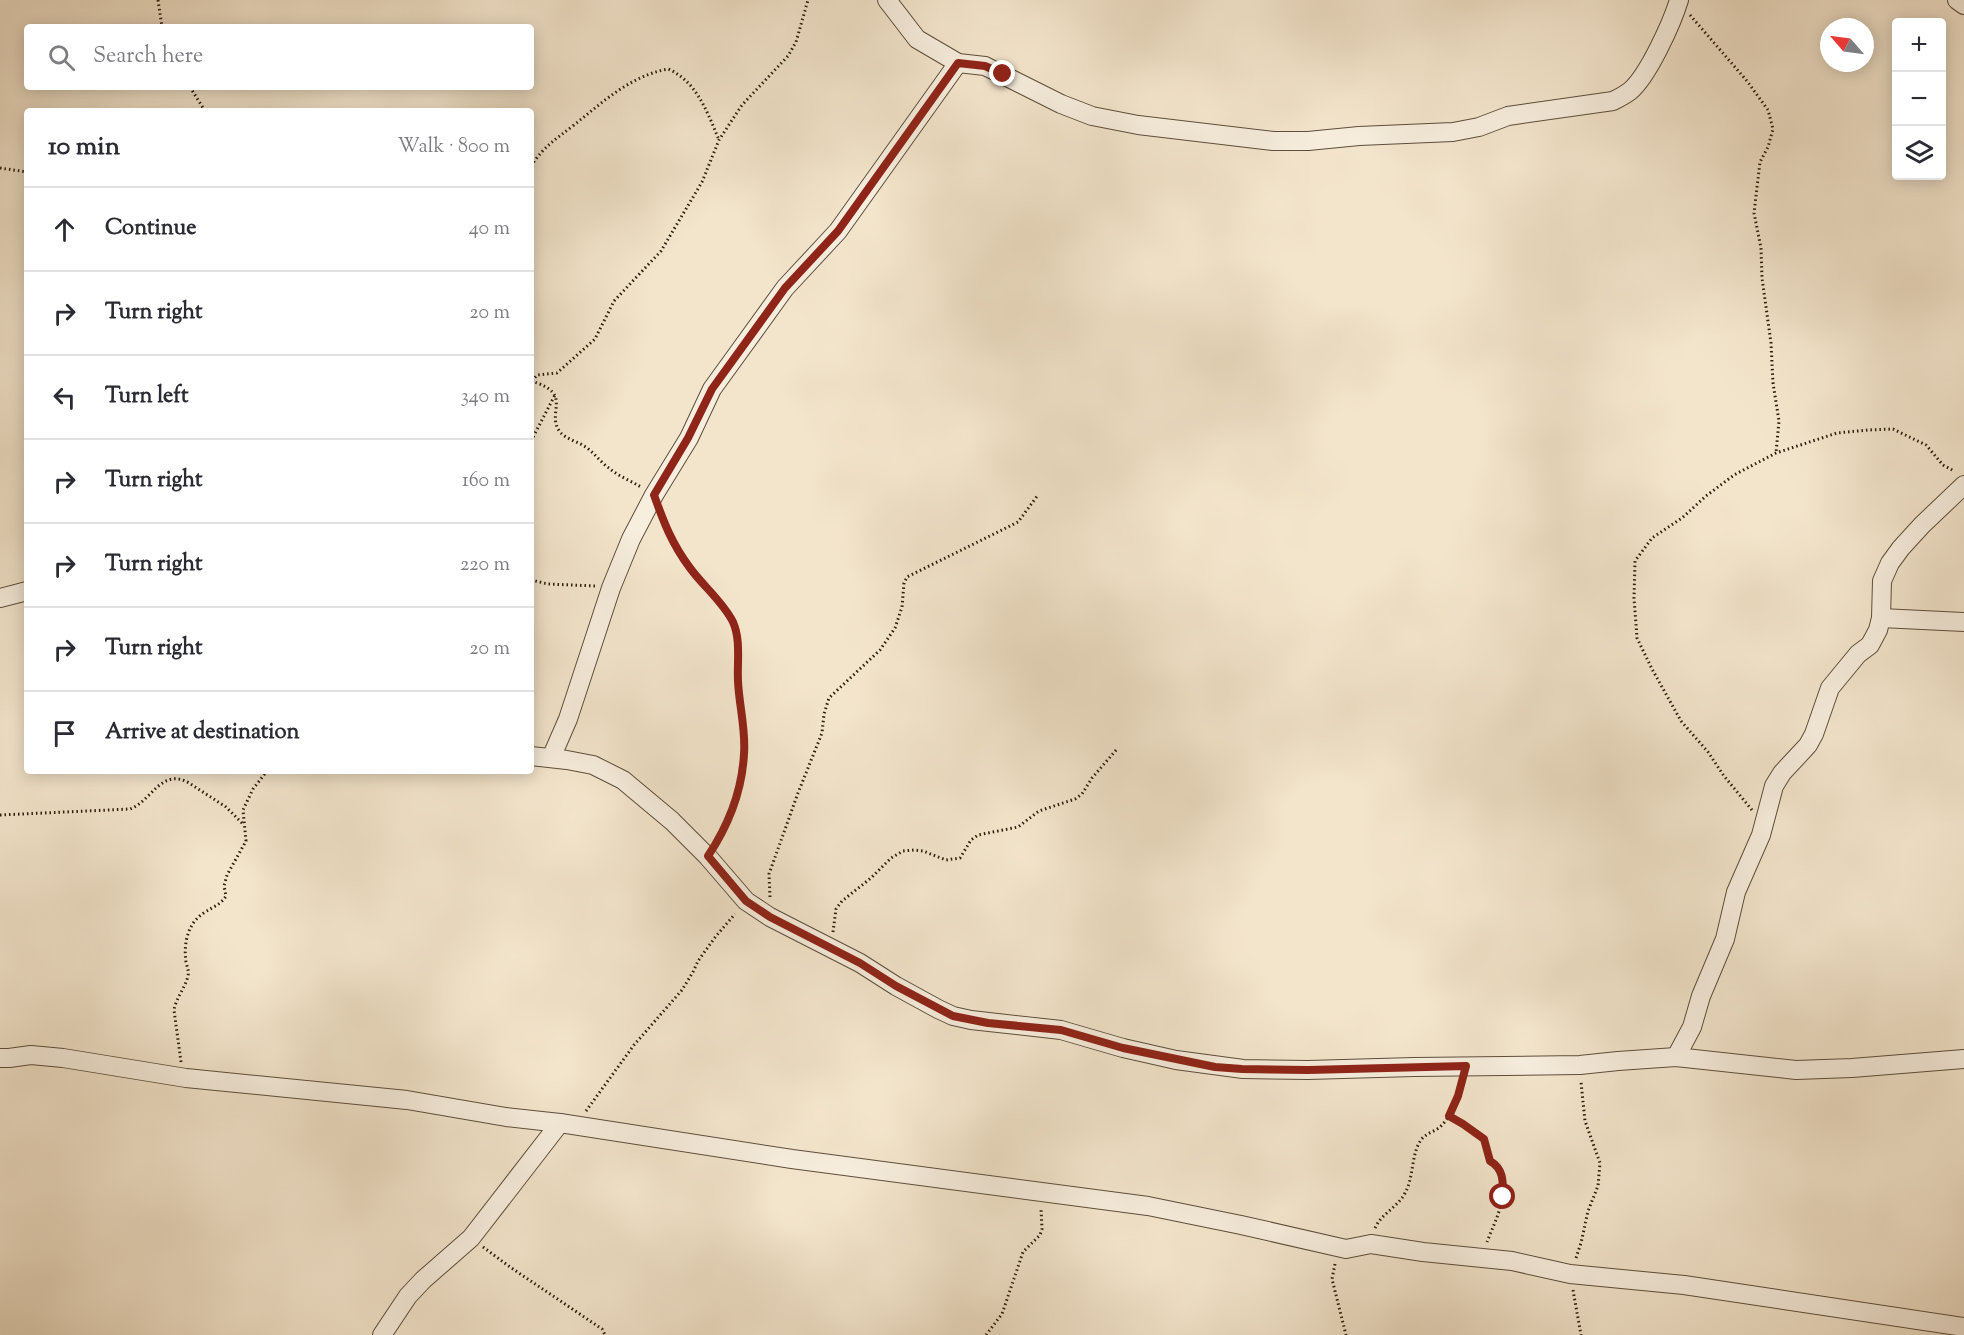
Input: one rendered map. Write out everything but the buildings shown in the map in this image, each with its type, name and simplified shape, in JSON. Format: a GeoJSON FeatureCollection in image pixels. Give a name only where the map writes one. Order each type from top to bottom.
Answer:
{"type":"FeatureCollection","features":[{"type":"Feature","properties":{"kind":"street"},"geometry":{"type":"LineString","coordinates":[[887,0],[916,39],[958,63],[985,66],[1061,104],[1092,116],[1138,125],[1273,141],[1453,132],[1479,127],[1508,116],[1613,101],[1629,92],[1640,81],[1679,2]]}},
{"type":"Feature","properties":{"kind":"street"},"geometry":{"type":"LineString","coordinates":[[1957,0],[1964,4]]}},
{"type":"Feature","properties":{"kind":"street"},"geometry":{"type":"LineString","coordinates":[[551,758],[576,697],[611,588],[631,539],[688,438],[712,389],[785,288],[838,231],[958,63]]}},
{"type":"Feature","properties":{"kind":"street"},"geometry":{"type":"LineString","coordinates":[[1676,1057],[1692,1028],[1701,996],[1725,939],[1736,892],[1761,835],[1774,786],[1782,773],[1808,745],[1830,688],[1858,654],[1870,645],[1878,630],[1881,618],[1882,581],[1890,563],[1961,479]]}},
{"type":"Feature","properties":{"kind":"street"},"geometry":{"type":"LineString","coordinates":[[0,598],[24,592]]}},
{"type":"Feature","properties":{"kind":"street"},"geometry":{"type":"LineString","coordinates":[[1881,618],[1964,622]]}},
{"type":"Feature","properties":{"kind":"street"},"geometry":{"type":"LineString","coordinates":[[534,756],[593,765],[624,780],[672,821],[708,856],[746,901],[770,917],[860,963],[953,1016],[988,1023],[1061,1030],[1176,1060],[1242,1069],[1580,1065],[1618,1060],[1676,1057],[1796,1070],[1964,1059]]}},
{"type":"Feature","properties":{"kind":"street"},"geometry":{"type":"LineString","coordinates":[[0,1058],[31,1055],[63,1058],[186,1078],[407,1101],[792,1159],[1148,1206],[1346,1249],[1371,1244],[1512,1261],[1570,1274],[1684,1285],[1964,1327]]}},
{"type":"Feature","properties":{"kind":"street"},"geometry":{"type":"LineString","coordinates":[[382,1335],[408,1296],[471,1238],[568,1124]]}},
{"type":"Feature","properties":{"kind":"path"},"geometry":{"type":"LineString","coordinates":[[158,0],[162,24]]}},
{"type":"Feature","properties":{"kind":"path"},"geometry":{"type":"LineString","coordinates":[[534,379],[537,375],[557,373],[595,339],[614,301],[661,251],[702,182],[719,140],[742,105],[788,56],[796,42],[808,0]]}},
{"type":"Feature","properties":{"kind":"path"},"geometry":{"type":"LineString","coordinates":[[1679,2],[1702,27],[1768,110],[1773,129],[1768,147],[1760,162],[1754,213],[1761,248],[1762,278],[1779,422],[1776,453]]}},
{"type":"Feature","properties":{"kind":"path"},"geometry":{"type":"LineString","coordinates":[[534,162],[542,150],[612,94],[630,82],[668,69],[678,73],[697,94],[704,104],[719,140]]}},
{"type":"Feature","properties":{"kind":"path"},"geometry":{"type":"LineString","coordinates":[[192,90],[203,108]]}},
{"type":"Feature","properties":{"kind":"path"},"geometry":{"type":"LineString","coordinates":[[0,168],[24,172]]}},
{"type":"Feature","properties":{"kind":"path"},"geometry":{"type":"LineString","coordinates":[[534,382],[549,388],[555,396],[556,423],[559,431],[566,438],[587,447],[612,471],[654,495],[669,537],[689,567],[723,605],[734,624],[739,649],[739,695],[744,753],[739,786],[731,815],[721,837],[708,856]]}},
{"type":"Feature","properties":{"kind":"path"},"geometry":{"type":"LineString","coordinates":[[534,435],[555,396]]}},
{"type":"Feature","properties":{"kind":"path"},"geometry":{"type":"LineString","coordinates":[[1764,822],[1743,801],[1708,752],[1681,721],[1652,669],[1637,638],[1634,598],[1635,561],[1652,538],[1682,518],[1734,475],[1776,453],[1837,433],[1893,429],[1926,445],[1943,465],[1961,479]]}},
{"type":"Feature","properties":{"kind":"path"},"geometry":{"type":"LineString","coordinates":[[770,917],[769,874],[822,733],[829,698],[880,650],[895,628],[902,607],[904,583],[907,577],[1018,522],[1038,495]]}},
{"type":"Feature","properties":{"kind":"path"},"geometry":{"type":"LineString","coordinates":[[534,581],[548,585],[579,584],[611,588]]}},
{"type":"Feature","properties":{"kind":"path"},"geometry":{"type":"LineString","coordinates":[[831,948],[836,909],[891,858],[903,851],[914,850],[946,860],[960,858],[971,840],[978,836],[1018,827],[1039,811],[1075,799],[1082,794],[1092,778],[1118,749]]}},
{"type":"Feature","properties":{"kind":"path"},"geometry":{"type":"LineString","coordinates":[[186,1078],[180,1058],[174,1010],[188,975],[185,947],[187,934],[201,912],[225,900],[224,886],[227,875],[246,841],[243,810],[265,774]]}},
{"type":"Feature","properties":{"kind":"path"},"geometry":{"type":"LineString","coordinates":[[0,815],[130,809],[136,807],[152,790],[167,780],[175,778],[183,779],[226,807],[244,825]]}},
{"type":"Feature","properties":{"kind":"path"},"geometry":{"type":"LineString","coordinates":[[568,1124],[682,990],[698,961],[746,901]]}},
{"type":"Feature","properties":{"kind":"path"},"geometry":{"type":"LineString","coordinates":[[1580,1065],[1586,1121],[1600,1163],[1598,1186],[1588,1211],[1581,1243],[1570,1274],[1581,1335]]}},
{"type":"Feature","properties":{"kind":"path"},"geometry":{"type":"LineString","coordinates":[[1371,1244],[1375,1226],[1405,1194],[1420,1142],[1426,1135],[1439,1128],[1449,1116],[1458,1096],[1466,1066]]}},
{"type":"Feature","properties":{"kind":"path"},"geometry":{"type":"LineString","coordinates":[[1449,1116],[1484,1139],[1490,1161],[1501,1170],[1503,1188],[1501,1208],[1482,1258]]}},
{"type":"Feature","properties":{"kind":"path"},"geometry":{"type":"LineString","coordinates":[[986,1335],[1005,1307],[1023,1252],[1040,1235],[1042,1215],[1037,1190]]}},
{"type":"Feature","properties":{"kind":"path"},"geometry":{"type":"LineString","coordinates":[[471,1238],[510,1268],[603,1329],[605,1335]]}},
{"type":"Feature","properties":{"kind":"path"},"geometry":{"type":"LineString","coordinates":[[1346,1249],[1333,1268],[1332,1279],[1346,1335]]}},
{"type":"Feature","properties":{"kind":"route"},"geometry":{"type":"LineString","coordinates":[[1003,74],[985,66],[958,63],[838,231],[785,288],[712,389],[688,438],[654,495],[669,537],[689,567],[723,605],[734,624],[739,649],[739,695],[744,753],[739,786],[731,815],[721,837],[708,856],[746,901],[770,917],[860,963],[896,986],[953,1016],[988,1023],[1061,1030],[1123,1048],[1215,1067],[1308,1070],[1466,1066],[1458,1096],[1449,1116],[1484,1139],[1490,1161],[1501,1170],[1503,1197]]}}]}
